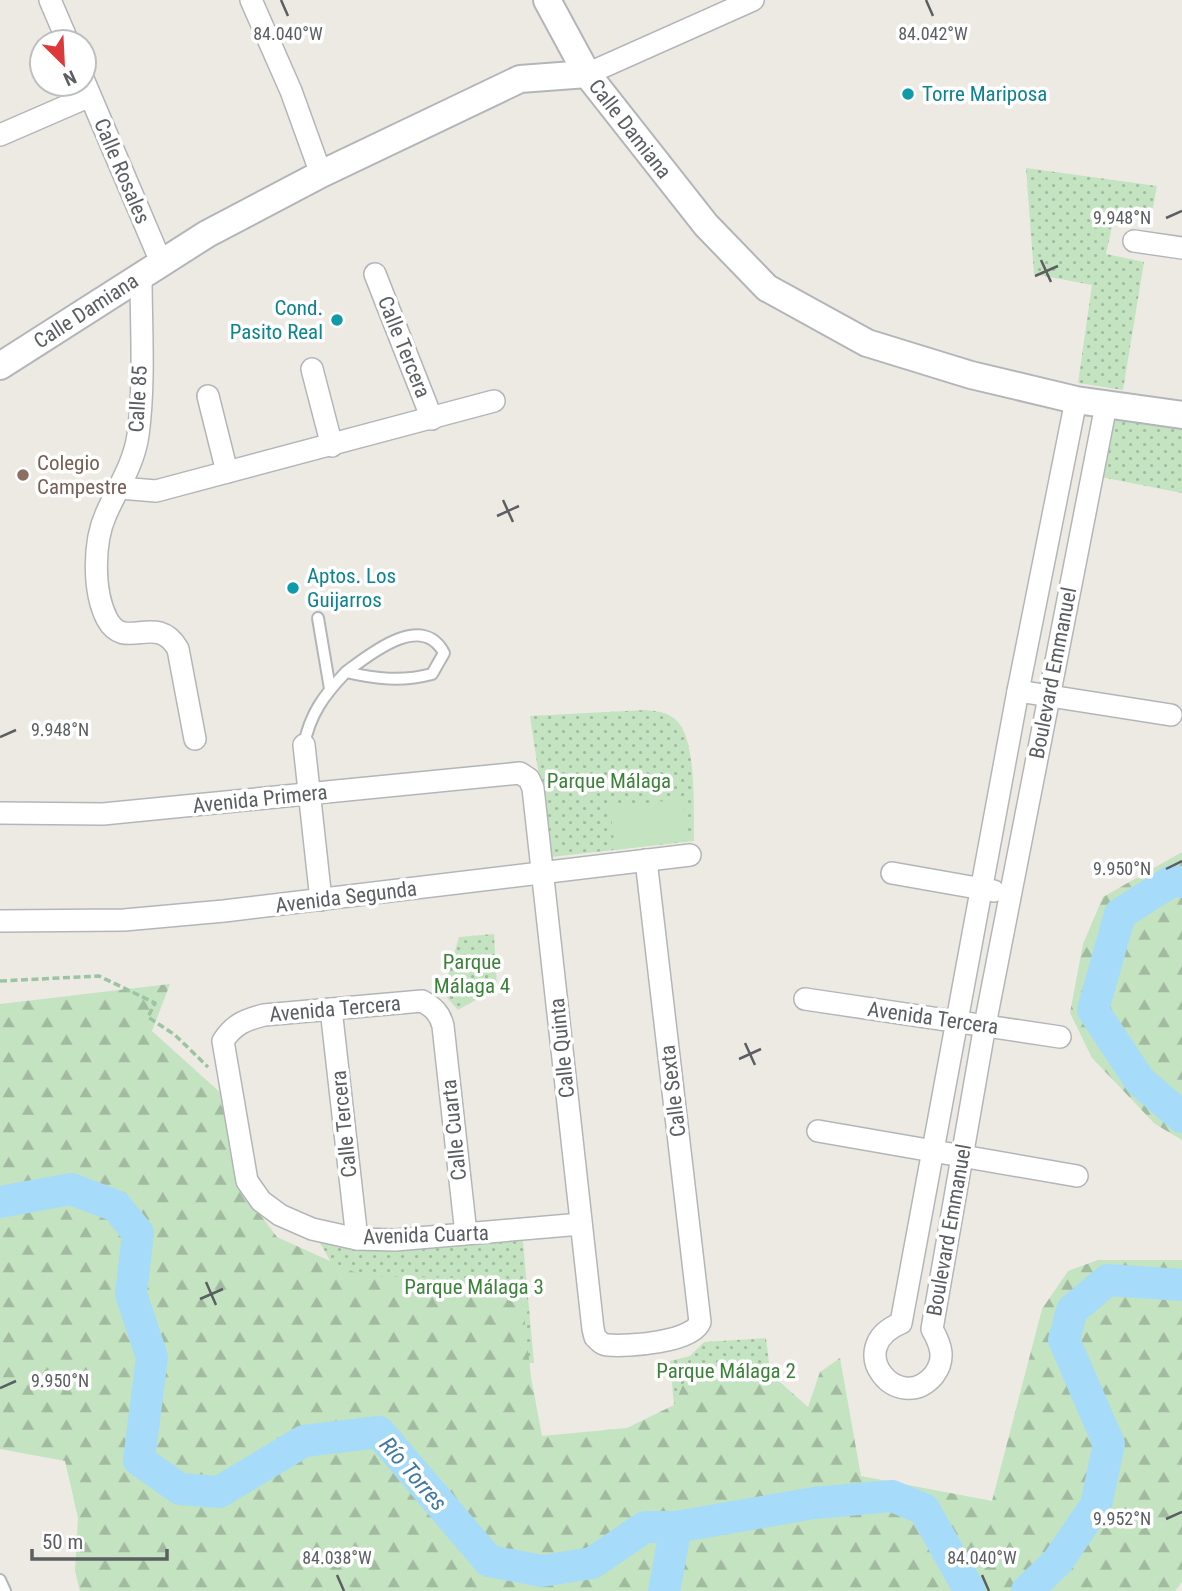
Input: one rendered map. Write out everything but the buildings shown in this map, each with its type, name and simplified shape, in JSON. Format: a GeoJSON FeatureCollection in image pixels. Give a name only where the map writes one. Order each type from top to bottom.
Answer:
{"type":"FeatureCollection","features":[{"type":"Feature","properties":{"kind":"street"},"geometry":{"type":"LineString","coordinates":[[50,0],[62,28]]}},
{"type":"Feature","properties":{"kind":"street"},"geometry":{"type":"LineString","coordinates":[[251,0],[291,91],[321,174]]}},
{"type":"Feature","properties":{"kind":"street"},"geometry":{"type":"LineString","coordinates":[[547,0],[587,74],[753,0]]}},
{"type":"Feature","properties":{"kind":"street","name":"Calle Damiana"},"geometry":{"type":"LineString","coordinates":[[0,366],[207,234],[321,174],[520,79],[587,74],[706,225],[768,288],[867,343],[971,374],[1076,400],[1182,415]]}},
{"type":"Feature","properties":{"kind":"street"},"geometry":{"type":"LineString","coordinates":[[0,135],[68,98]]}},
{"type":"Feature","properties":{"kind":"street","name":"Calle Rosales"},"geometry":{"type":"LineString","coordinates":[[91,98],[151,268]]}},
{"type":"Feature","properties":{"kind":"street"},"geometry":{"type":"LineString","coordinates":[[1134,241],[1182,248]]}},
{"type":"Feature","properties":{"kind":"street","name":"Calle 85"},"geometry":{"type":"LineString","coordinates":[[151,268],[138,438],[120,488],[105,515],[99,536],[100,602],[112,628],[123,634],[167,633],[178,649],[195,739]]}},
{"type":"Feature","properties":{"kind":"street","name":"Calle Tercera"},"geometry":{"type":"LineString","coordinates":[[375,274],[432,419]]}},
{"type":"Feature","properties":{"kind":"street"},"geometry":{"type":"LineString","coordinates":[[312,369],[332,446]]}},
{"type":"Feature","properties":{"kind":"street"},"geometry":{"type":"LineString","coordinates":[[208,396],[227,472]]}},
{"type":"Feature","properties":{"kind":"street","name":"Boulevard Emmanuel"},"geometry":{"type":"LineString","coordinates":[[1076,400],[1018,691],[901,1323],[880,1336],[874,1355],[883,1378],[896,1386],[909,1389],[929,1380],[942,1358],[941,1346],[932,1329],[985,1026],[1106,405]]}},
{"type":"Feature","properties":{"kind":"street"},"geometry":{"type":"LineString","coordinates":[[120,488],[156,491],[494,401]]}},
{"type":"Feature","properties":{"kind":"street"},"geometry":{"type":"LineString","coordinates":[[1018,691],[1171,715]]}},
{"type":"Feature","properties":{"kind":"street"},"geometry":{"type":"LineString","coordinates":[[304,745],[321,900]]}},
{"type":"Feature","properties":{"kind":"street","name":"Avenida Primera"},"geometry":{"type":"LineString","coordinates":[[0,813],[103,814],[520,773]]}},
{"type":"Feature","properties":{"kind":"street","name":"Calle Quinta"},"geometry":{"type":"LineString","coordinates":[[520,773],[529,779],[533,788],[593,1329]]}},
{"type":"Feature","properties":{"kind":"street","name":"Avenida Segunda"},"geometry":{"type":"LineString","coordinates":[[0,921],[124,920],[321,900],[690,855]]}},
{"type":"Feature","properties":{"kind":"street","name":"Calle Sexta"},"geometry":{"type":"LineString","coordinates":[[593,1329],[595,1337],[608,1346],[674,1339],[691,1334],[700,1322],[646,860]]}},
{"type":"Feature","properties":{"kind":"street"},"geometry":{"type":"LineString","coordinates":[[892,873],[1010,894]]}},
{"type":"Feature","properties":{"kind":"street","name":"Avenida Tercera"},"geometry":{"type":"LineString","coordinates":[[805,999],[1060,1037]]}},
{"type":"Feature","properties":{"kind":"street","name":"Avenida Tercera"},"geometry":{"type":"LineString","coordinates":[[229,1084],[223,1041],[241,1021],[264,1015],[422,1001],[441,1016],[443,1026]]}},
{"type":"Feature","properties":{"kind":"street","name":"Calle Tercera"},"geometry":{"type":"LineString","coordinates":[[331,1009],[357,1239]]}},
{"type":"Feature","properties":{"kind":"street","name":"Calle Cuarta"},"geometry":{"type":"LineString","coordinates":[[443,1026],[466,1234]]}},
{"type":"Feature","properties":{"kind":"street","name":"Avenida Cuarta"},"geometry":{"type":"LineString","coordinates":[[229,1084],[247,1181],[261,1201],[280,1215],[312,1229],[357,1239],[394,1240],[581,1224]]}},
{"type":"Feature","properties":{"kind":"street"},"geometry":{"type":"LineString","coordinates":[[818,1131],[1077,1176]]}},
{"type":"Feature","properties":{"kind":"lane"},"geometry":{"type":"LineString","coordinates":[[318,618],[330,689]]}},
{"type":"Feature","properties":{"kind":"lane"},"geometry":{"type":"LineString","coordinates":[[304,745],[317,706],[330,689],[346,672],[390,642],[408,636],[426,637],[440,645],[444,653],[432,674],[411,680],[370,678],[346,672]]}},
{"type":"Feature","properties":{"kind":"lane"},"geometry":{"type":"LineString","coordinates":[[0,1580],[5,1591]]}},
{"type":"Feature","properties":{"kind":"path"},"geometry":{"type":"LineString","coordinates":[[0,981],[99,976],[155,1003],[148,1017],[176,1035],[208,1067],[214,1082],[229,1084]]}},
{"type":"Feature","properties":{"kind":"green space"},"geometry":{"type":"Polygon","coordinates":[[[1026,168],[1157,186],[1151,218],[1115,213],[1106,254],[1144,262],[1123,390],[1078,383],[1092,285],[1034,274],[1026,168]]]}},
{"type":"Feature","properties":{"kind":"green space"},"geometry":{"type":"Polygon","coordinates":[[[1115,415],[1182,423],[1182,493],[1101,477],[1115,415]]]}},
{"type":"Feature","properties":{"kind":"green space","name":"Parque Málaga"},"geometry":{"type":"Polygon","coordinates":[[[645,710],[665,713],[675,719],[688,742],[693,776],[694,841],[551,857],[530,716],[645,710]]]}},
{"type":"Feature","properties":{"kind":"green space"},"geometry":{"type":"Polygon","coordinates":[[[683,799],[687,841],[615,850],[610,807],[683,799]]]}},
{"type":"Feature","properties":{"kind":"green space"},"geometry":{"type":"Polygon","coordinates":[[[1182,852],[1182,1140],[1155,1124],[1092,1058],[1070,1013],[1083,944],[1103,897],[1182,852]]]}},
{"type":"Feature","properties":{"kind":"green space","name":"Parque Málaga 4"},"geometry":{"type":"Polygon","coordinates":[[[494,934],[497,987],[458,1010],[443,993],[459,937],[494,934]]]}},
{"type":"Feature","properties":{"kind":"green space"},"geometry":{"type":"Polygon","coordinates":[[[482,975],[491,991],[467,1005],[459,988],[482,975]]]}},
{"type":"Feature","properties":{"kind":"green space"},"geometry":{"type":"Polygon","coordinates":[[[170,984],[152,1031],[223,1095],[240,1188],[277,1237],[363,1276],[520,1279],[531,1377],[542,1436],[627,1428],[674,1405],[687,1376],[761,1365],[808,1407],[820,1372],[840,1358],[861,1476],[992,1501],[1042,1309],[1068,1271],[1098,1260],[1182,1260],[1182,1582],[1175,1591],[80,1591],[75,1571],[78,1518],[65,1461],[0,1449],[0,1004],[170,984]]]}},
{"type":"Feature","properties":{"kind":"green space","name":"Parque Málaga 3"},"geometry":{"type":"Polygon","coordinates":[[[312,1229],[522,1231],[534,1363],[504,1364],[352,1299],[312,1229]]]}},
{"type":"Feature","properties":{"kind":"green space","name":"Parque Málaga 2"},"geometry":{"type":"Polygon","coordinates":[[[766,1338],[773,1396],[674,1405],[670,1361],[690,1356],[704,1342],[766,1338]]]}},
{"type":"Feature","properties":{"kind":"waterway","name":"Río Torres"},"geometry":{"type":"LineString","coordinates":[[1182,882],[1172,881],[1120,914],[1093,1010],[1140,1081],[1182,1117]]}},
{"type":"Feature","properties":{"kind":"waterway","name":"Río Torres"},"geometry":{"type":"LineString","coordinates":[[0,1202],[71,1189],[116,1206],[138,1233],[131,1294],[152,1357],[139,1460],[180,1489],[219,1492],[304,1441],[379,1432],[489,1561],[542,1571],[592,1563],[645,1527],[676,1527],[814,1503],[892,1496],[924,1509],[970,1591]]}},
{"type":"Feature","properties":{"kind":"waterway","name":"Río Torres"},"geometry":{"type":"LineString","coordinates":[[1027,1591],[1058,1561],[1096,1505],[1109,1444],[1064,1340],[1072,1310],[1108,1280],[1182,1285]]}},
{"type":"Feature","properties":{"kind":"waterway"},"geometry":{"type":"LineString","coordinates":[[664,1591],[676,1527]]}},
{"type":"Feature","properties":{"kind":"place","name":"Torre Mariposa"},"geometry":{"type":"Point","coordinates":[908,94]}},
{"type":"Feature","properties":{"kind":"place","name":"Cond. Pasito Real"},"geometry":{"type":"Point","coordinates":[337,320]}},
{"type":"Feature","properties":{"kind":"place","name":"Colegio Campestre"},"geometry":{"type":"Point","coordinates":[23,475]}},
{"type":"Feature","properties":{"kind":"place","name":"Aptos. Los Guijarros"},"geometry":{"type":"Point","coordinates":[293,588]}}]}
